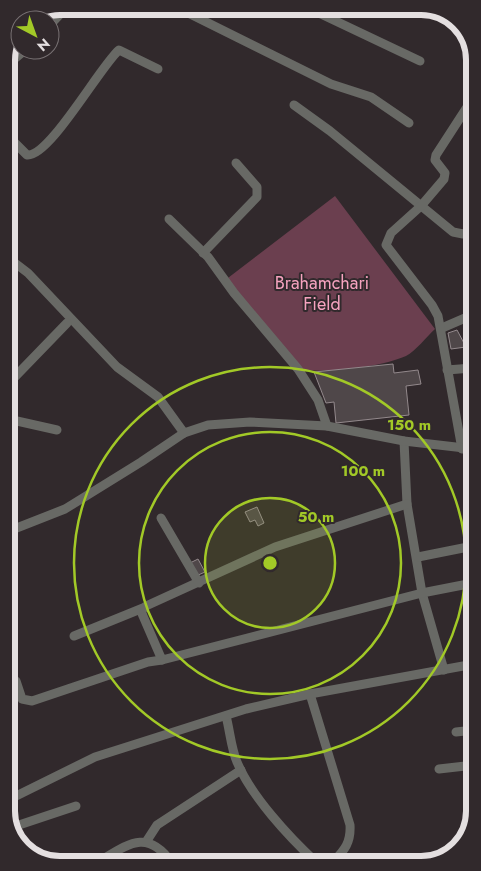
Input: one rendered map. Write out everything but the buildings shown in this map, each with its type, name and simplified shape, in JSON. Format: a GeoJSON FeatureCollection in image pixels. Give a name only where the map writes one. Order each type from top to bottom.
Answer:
{"type":"FeatureCollection","features":[{"type":"Feature","properties":{"kind":"street"},"geometry":{"type":"LineString","coordinates":[[192,15],[331,84],[371,97],[409,123]]}},
{"type":"Feature","properties":{"kind":"street"},"geometry":{"type":"LineString","coordinates":[[323,15],[420,61]]}},
{"type":"Feature","properties":{"kind":"street"},"geometry":{"type":"LineString","coordinates":[[15,143],[27,154],[36,152],[72,114],[119,50],[158,69]]}},
{"type":"Feature","properties":{"kind":"street"},"geometry":{"type":"LineString","coordinates":[[294,105],[330,131],[453,232],[466,233]]}},
{"type":"Feature","properties":{"kind":"street"},"geometry":{"type":"LineString","coordinates":[[462,449],[447,370],[442,328],[432,305],[386,245],[391,234],[421,206],[444,179],[445,173],[435,160],[436,155],[466,109]]}},
{"type":"Feature","properties":{"kind":"street"},"geometry":{"type":"LineString","coordinates":[[203,253],[257,198],[257,187],[236,163]]}},
{"type":"Feature","properties":{"kind":"street"},"geometry":{"type":"LineString","coordinates":[[169,219],[203,253],[234,294],[298,369],[318,400],[327,426]]}},
{"type":"Feature","properties":{"kind":"street"},"geometry":{"type":"LineString","coordinates":[[15,263],[28,273],[117,367],[158,397],[184,433]]}},
{"type":"Feature","properties":{"kind":"street"},"geometry":{"type":"LineString","coordinates":[[442,328],[466,318]]}},
{"type":"Feature","properties":{"kind":"street"},"geometry":{"type":"LineString","coordinates":[[15,377],[67,323]]}},
{"type":"Feature","properties":{"kind":"street"},"geometry":{"type":"LineString","coordinates":[[447,370],[466,368]]}},
{"type":"Feature","properties":{"kind":"street"},"geometry":{"type":"LineString","coordinates":[[15,421],[57,430]]}},
{"type":"Feature","properties":{"kind":"street"},"geometry":{"type":"LineString","coordinates":[[15,529],[65,509],[184,433],[208,426],[250,422],[327,426],[404,441],[466,449]]}},
{"type":"Feature","properties":{"kind":"street"},"geometry":{"type":"LineString","coordinates":[[404,441],[407,504],[418,557],[422,593],[444,670]]}},
{"type":"Feature","properties":{"kind":"street"},"geometry":{"type":"LineString","coordinates":[[74,636],[143,608],[275,547],[407,504]]}},
{"type":"Feature","properties":{"kind":"street"},"geometry":{"type":"LineString","coordinates":[[161,518],[199,583]]}},
{"type":"Feature","properties":{"kind":"street"},"geometry":{"type":"LineString","coordinates":[[418,557],[466,547]]}},
{"type":"Feature","properties":{"kind":"street"},"geometry":{"type":"LineString","coordinates":[[15,682],[22,699],[32,701],[142,664],[422,593],[466,584]]}},
{"type":"Feature","properties":{"kind":"street"},"geometry":{"type":"LineString","coordinates":[[143,608],[142,616],[162,660]]}},
{"type":"Feature","properties":{"kind":"street"},"geometry":{"type":"LineString","coordinates":[[15,797],[95,757],[226,716],[310,694],[466,666]]}},
{"type":"Feature","properties":{"kind":"street"},"geometry":{"type":"LineString","coordinates":[[310,694],[350,825],[350,836],[347,846],[338,856]]}},
{"type":"Feature","properties":{"kind":"street"},"geometry":{"type":"LineString","coordinates":[[226,716],[236,759],[241,770],[281,828],[310,856]]}},
{"type":"Feature","properties":{"kind":"street"},"geometry":{"type":"LineString","coordinates":[[456,732],[466,731]]}},
{"type":"Feature","properties":{"kind":"street"},"geometry":{"type":"LineString","coordinates":[[439,769],[466,766]]}},
{"type":"Feature","properties":{"kind":"street"},"geometry":{"type":"LineString","coordinates":[[146,842],[157,825],[241,770]]}},
{"type":"Feature","properties":{"kind":"street"},"geometry":{"type":"LineString","coordinates":[[17,824],[76,806]]}},
{"type":"Feature","properties":{"kind":"street"},"geometry":{"type":"LineString","coordinates":[[108,856],[130,843],[146,842],[155,844],[166,856]]}},
{"type":"Feature","properties":{"kind":"green space","name":"Brahamchari Field"},"geometry":{"type":"Polygon","coordinates":[[[335,196],[435,329],[410,354],[395,360],[337,370],[298,369],[224,281],[335,196]]]}}]}
